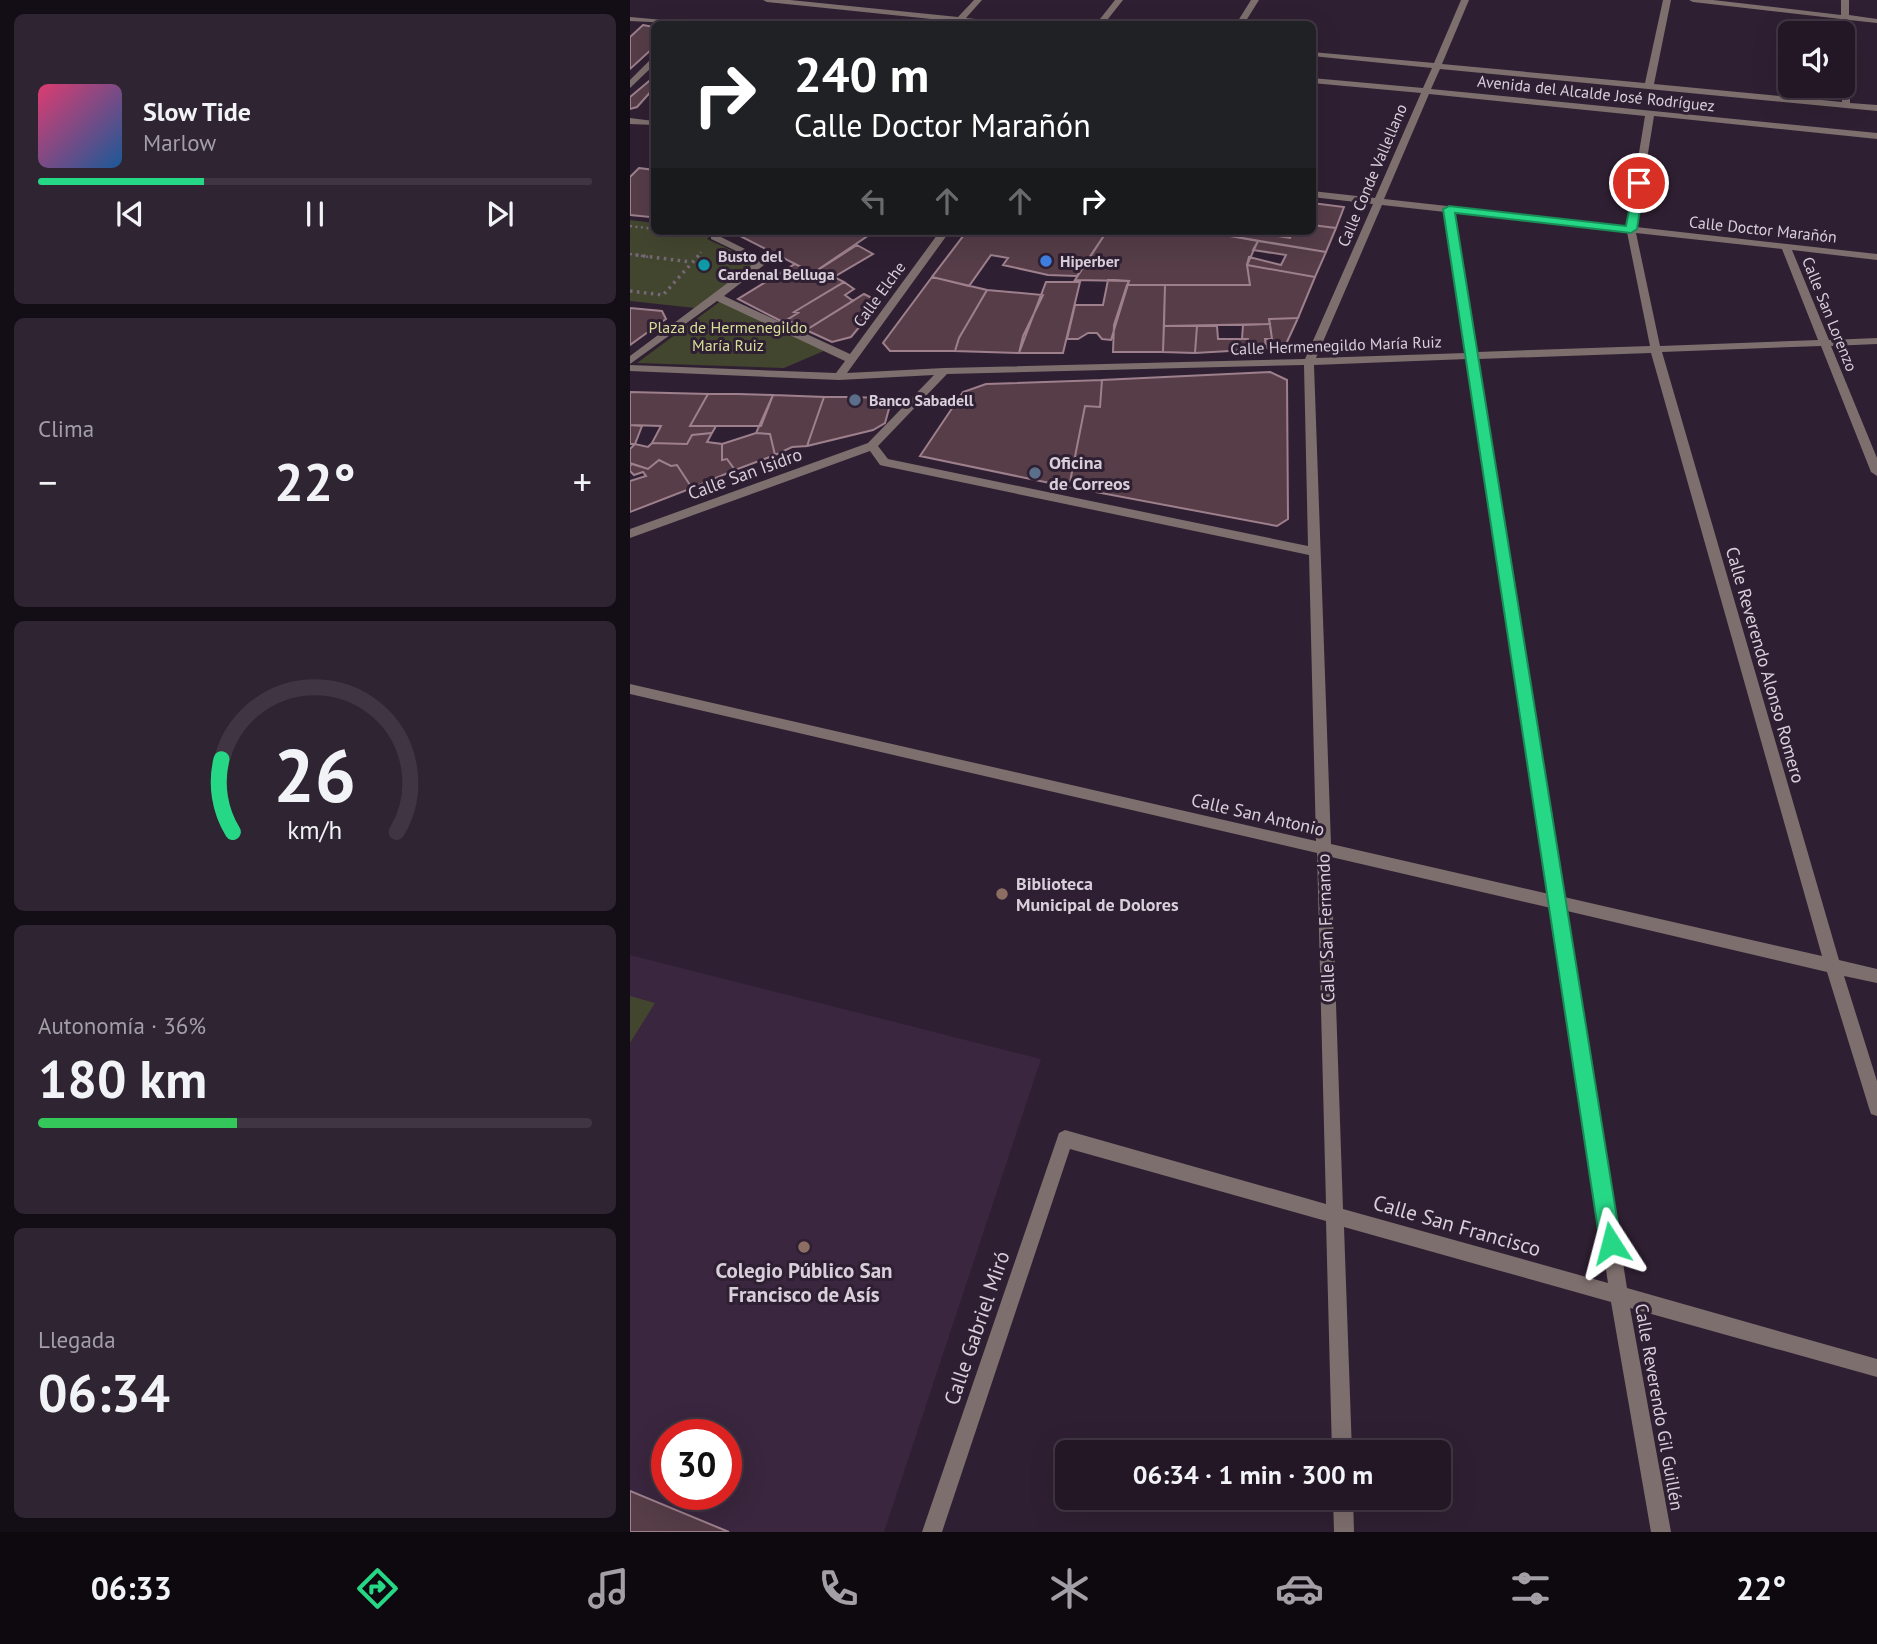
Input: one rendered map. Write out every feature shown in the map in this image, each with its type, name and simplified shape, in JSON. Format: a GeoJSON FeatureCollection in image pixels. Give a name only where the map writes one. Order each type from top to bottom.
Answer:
{"type":"FeatureCollection","features":[{"type":"Feature","properties":{"kind":"street"},"geometry":{"type":"LineString","coordinates":[[767,0],[831,3],[971,21]]}},
{"type":"Feature","properties":{"kind":"street"},"geometry":{"type":"LineString","coordinates":[[960,20],[978,0]]}},
{"type":"Feature","properties":{"kind":"street"},"geometry":{"type":"LineString","coordinates":[[1102,21],[1119,0]]}},
{"type":"Feature","properties":{"kind":"street"},"geometry":{"type":"LineString","coordinates":[[1242,21],[1255,0]]}},
{"type":"Feature","properties":{"kind":"street","name":"Calle Conde Vallellano"},"geometry":{"type":"LineString","coordinates":[[1309,362],[1465,0]]}},
{"type":"Feature","properties":{"kind":"street"},"geometry":{"type":"LineString","coordinates":[[1649,86],[1667,0]]}},
{"type":"Feature","properties":{"kind":"street"},"geometry":{"type":"LineString","coordinates":[[1693,0],[1877,21]]}},
{"type":"Feature","properties":{"kind":"street"},"geometry":{"type":"LineString","coordinates":[[1845,0],[1846,105]]}},
{"type":"Feature","properties":{"kind":"street"},"geometry":{"type":"LineString","coordinates":[[630,19],[652,21]]}},
{"type":"Feature","properties":{"kind":"street","name":"Avenida del Alcalde José Rodríguez"},"geometry":{"type":"LineString","coordinates":[[1316,54],[1877,108]]}},
{"type":"Feature","properties":{"kind":"street"},"geometry":{"type":"LineString","coordinates":[[630,85],[651,64]]}},
{"type":"Feature","properties":{"kind":"street","name":"Avenida del Alcalde José Rodríguez"},"geometry":{"type":"LineString","coordinates":[[1316,80],[1877,136]]}},
{"type":"Feature","properties":{"kind":"street"},"geometry":{"type":"LineString","coordinates":[[1631,229],[1650,113]]}},
{"type":"Feature","properties":{"kind":"street"},"geometry":{"type":"LineString","coordinates":[[630,121],[651,123]]}},
{"type":"Feature","properties":{"kind":"street","name":"Calle Doctor Marañón"},"geometry":{"type":"LineString","coordinates":[[1316,194],[1877,257]]}},
{"type":"Feature","properties":{"kind":"street","name":"Calle Reverendo Gil Guillén"},"geometry":{"type":"LineString","coordinates":[[1449,209],[1556,903],[1619,1295],[1661,1532]]}},
{"type":"Feature","properties":{"kind":"street","name":"Calle Reverendo Alonso Romero"},"geometry":{"type":"LineString","coordinates":[[1631,229],[1656,350],[1833,966],[1877,1108]]}},
{"type":"Feature","properties":{"kind":"street"},"geometry":{"type":"LineString","coordinates":[[630,361],[764,261],[720,235]]}},
{"type":"Feature","properties":{"kind":"street","name":"Calle Elche"},"geometry":{"type":"LineString","coordinates":[[839,377],[942,235]]}},
{"type":"Feature","properties":{"kind":"street","name":"Calle San Lorenzo"},"geometry":{"type":"LineString","coordinates":[[1786,247],[1877,472]]}},
{"type":"Feature","properties":{"kind":"street"},"geometry":{"type":"LineString","coordinates":[[718,297],[851,359]]}},
{"type":"Feature","properties":{"kind":"street","name":"Calle Hermenegildo María Ruiz"},"geometry":{"type":"LineString","coordinates":[[839,377],[944,371],[1309,362],[1877,341]]}},
{"type":"Feature","properties":{"kind":"street","name":"Calle San Fernando"},"geometry":{"type":"LineString","coordinates":[[1309,362],[1342,1440]]}},
{"type":"Feature","properties":{"kind":"street"},"geometry":{"type":"LineString","coordinates":[[630,368],[839,377]]}},
{"type":"Feature","properties":{"kind":"street"},"geometry":{"type":"LineString","coordinates":[[944,371],[872,446],[884,462],[1313,551]]}},
{"type":"Feature","properties":{"kind":"street","name":"Calle San Isidro"},"geometry":{"type":"LineString","coordinates":[[630,534],[872,446]]}},
{"type":"Feature","properties":{"kind":"street","name":"Calle San Antonio"},"geometry":{"type":"LineString","coordinates":[[630,689],[1877,976]]}},
{"type":"Feature","properties":{"kind":"street","name":"Calle San Francisco"},"geometry":{"type":"LineString","coordinates":[[1065,1139],[1877,1368]]}},
{"type":"Feature","properties":{"kind":"street","name":"Calle Gabriel Miró"},"geometry":{"type":"LineString","coordinates":[[932,1532],[1065,1139]]}},
{"type":"Feature","properties":{"kind":"street"},"geometry":{"type":"LineString","coordinates":[[1343,1510],[1344,1532]]}},
{"type":"Feature","properties":{"kind":"path"},"geometry":{"type":"LineString","coordinates":[[630,226],[651,229]]}},
{"type":"Feature","properties":{"kind":"path"},"geometry":{"type":"LineString","coordinates":[[630,291],[663,295],[717,235]]}},
{"type":"Feature","properties":{"kind":"path"},"geometry":{"type":"LineString","coordinates":[[630,254],[692,262]]}},
{"type":"Feature","properties":{"kind":"shaded area","name":"Colegio Público San Francisco de Asís"},"geometry":{"type":"Polygon","coordinates":[[[630,955],[1041,1059],[884,1532],[630,1532],[630,955]]]}},
{"type":"Feature","properties":{"kind":"green space"},"geometry":{"type":"Polygon","coordinates":[[[630,220],[651,223],[651,235],[711,235],[707,239],[757,262],[695,308],[630,301],[630,220]]]}},
{"type":"Feature","properties":{"kind":"green space","name":"Plaza de Hermenegildo María Ruiz"},"geometry":{"type":"Polygon","coordinates":[[[722,300],[826,350],[784,368],[637,363],[722,300]]]}},
{"type":"Feature","properties":{"kind":"green space"},"geometry":{"type":"Polygon","coordinates":[[[630,996],[655,1003],[630,1043],[630,996]]]}},
{"type":"Feature","properties":{"kind":"building"},"geometry":{"type":"Polygon","coordinates":[[[643,25],[651,26],[651,50],[630,69],[630,37],[643,25]]]}},
{"type":"Feature","properties":{"kind":"building"},"geometry":{"type":"Polygon","coordinates":[[[651,80],[651,91],[637,107],[630,109],[630,97],[651,80]]]}},
{"type":"Feature","properties":{"kind":"building"},"geometry":{"type":"Polygon","coordinates":[[[639,168],[651,170],[650,217],[630,215],[630,177],[639,168]]]}},
{"type":"Feature","properties":{"kind":"building"},"geometry":{"type":"Polygon","coordinates":[[[1316,204],[1344,207],[1336,228],[1316,226],[1316,204]]]}},
{"type":"Feature","properties":{"kind":"building"},"geometry":{"type":"Polygon","coordinates":[[[1316,226],[1336,228],[1326,252],[1225,235],[1272,235],[1290,238],[1291,235],[1316,235],[1316,226]]]}},
{"type":"Feature","properties":{"kind":"building"},"geometry":{"type":"Polygon","coordinates":[[[738,235],[869,235],[813,273],[738,235]]]}},
{"type":"Feature","properties":{"kind":"building","name":"Hiperber"},"geometry":{"type":"Polygon","coordinates":[[[964,235],[1104,235],[1077,276],[1048,275],[1003,265],[1008,258],[991,255],[969,286],[932,277],[964,235]]]}},
{"type":"Feature","properties":{"kind":"building"},"geometry":{"type":"Polygon","coordinates":[[[1104,235],[1225,235],[1258,241],[1247,265],[1250,285],[1127,285],[1129,281],[1075,280],[1104,235]]]}},
{"type":"Feature","properties":{"kind":"building"},"geometry":{"type":"Polygon","coordinates":[[[1258,241],[1326,252],[1315,277],[1247,265],[1249,257],[1281,265],[1286,255],[1253,250],[1258,241]]]}},
{"type":"Feature","properties":{"kind":"building"},"geometry":{"type":"Polygon","coordinates":[[[857,245],[873,254],[834,277],[844,282],[794,312],[798,313],[783,322],[738,299],[795,264],[813,273],[857,245]]]}},
{"type":"Feature","properties":{"kind":"building"},"geometry":{"type":"Polygon","coordinates":[[[1247,265],[1315,277],[1298,318],[1269,319],[1270,324],[1164,326],[1165,285],[1250,285],[1247,265]]]}},
{"type":"Feature","properties":{"kind":"building"},"geometry":{"type":"Polygon","coordinates":[[[932,277],[987,290],[959,338],[955,351],[890,351],[883,343],[932,277]]]}},
{"type":"Feature","properties":{"kind":"building"},"geometry":{"type":"Polygon","coordinates":[[[1108,280],[1129,281],[1111,340],[1102,339],[1097,333],[1088,333],[1078,339],[1067,339],[1075,305],[1103,305],[1108,280]]]}},
{"type":"Feature","properties":{"kind":"building"},"geometry":{"type":"Polygon","coordinates":[[[844,282],[854,289],[845,295],[853,301],[806,330],[787,320],[798,313],[794,312],[844,282]]]}},
{"type":"Feature","properties":{"kind":"building"},"geometry":{"type":"Polygon","coordinates":[[[1046,282],[1080,282],[1063,353],[1019,353],[1046,282]]]}},
{"type":"Feature","properties":{"kind":"building"},"geometry":{"type":"Polygon","coordinates":[[[1127,285],[1165,285],[1163,352],[1113,352],[1114,325],[1127,285]]]}},
{"type":"Feature","properties":{"kind":"building"},"geometry":{"type":"Polygon","coordinates":[[[987,290],[1043,295],[1023,336],[1019,353],[955,351],[959,338],[987,290]]]}},
{"type":"Feature","properties":{"kind":"building"},"geometry":{"type":"Polygon","coordinates":[[[864,294],[880,302],[851,337],[832,342],[806,330],[864,294]]]}},
{"type":"Feature","properties":{"kind":"building"},"geometry":{"type":"Polygon","coordinates":[[[630,308],[662,311],[666,319],[630,345],[630,308]]]}},
{"type":"Feature","properties":{"kind":"building"},"geometry":{"type":"Polygon","coordinates":[[[1298,318],[1286,344],[1281,348],[1266,348],[1265,339],[1272,339],[1269,319],[1298,318]]]}},
{"type":"Feature","properties":{"kind":"building"},"geometry":{"type":"Polygon","coordinates":[[[1270,324],[1272,339],[1265,339],[1266,348],[1247,350],[1248,339],[1242,339],[1243,325],[1270,324]]]}},
{"type":"Feature","properties":{"kind":"building"},"geometry":{"type":"Polygon","coordinates":[[[1164,326],[1197,326],[1195,353],[1163,352],[1164,326]]]}},
{"type":"Feature","properties":{"kind":"building"},"geometry":{"type":"Polygon","coordinates":[[[1197,326],[1217,326],[1218,339],[1248,339],[1247,350],[1195,353],[1197,326]]]}},
{"type":"Feature","properties":{"kind":"building"},"geometry":{"type":"Polygon","coordinates":[[[1270,372],[1287,380],[1288,519],[1277,526],[1069,487],[1085,406],[1100,407],[1102,380],[1270,372]]]}},
{"type":"Feature","properties":{"kind":"building"},"geometry":{"type":"Polygon","coordinates":[[[1102,380],[1100,407],[1085,406],[1069,487],[920,456],[963,392],[986,384],[1102,380]]]}},
{"type":"Feature","properties":{"kind":"building"},"geometry":{"type":"Polygon","coordinates":[[[630,392],[708,394],[690,426],[716,426],[712,433],[692,435],[687,444],[652,443],[661,426],[630,425],[630,392]]]}},
{"type":"Feature","properties":{"kind":"building"},"geometry":{"type":"Polygon","coordinates":[[[708,394],[773,395],[761,426],[690,426],[708,394]]]}},
{"type":"Feature","properties":{"kind":"building"},"geometry":{"type":"Polygon","coordinates":[[[773,395],[824,397],[807,446],[792,447],[775,455],[770,434],[756,433],[773,395]]]}},
{"type":"Feature","properties":{"kind":"building"},"geometry":{"type":"Polygon","coordinates":[[[824,397],[892,398],[885,423],[873,430],[807,446],[824,397]]]}},
{"type":"Feature","properties":{"kind":"building"},"geometry":{"type":"Polygon","coordinates":[[[630,425],[642,426],[635,444],[630,444],[630,425]]]}},
{"type":"Feature","properties":{"kind":"building"},"geometry":{"type":"Polygon","coordinates":[[[712,433],[707,442],[722,444],[722,460],[727,459],[735,470],[692,488],[677,465],[671,466],[659,460],[648,469],[630,463],[630,449],[635,444],[648,447],[652,443],[687,444],[692,435],[712,433]]]}},
{"type":"Feature","properties":{"kind":"building"},"geometry":{"type":"Polygon","coordinates":[[[756,433],[770,434],[775,455],[735,470],[727,459],[722,460],[722,444],[756,433]]]}},
{"type":"Feature","properties":{"kind":"building"},"geometry":{"type":"Polygon","coordinates":[[[659,460],[671,466],[677,465],[692,488],[630,512],[630,481],[646,476],[643,472],[634,475],[630,466],[632,464],[648,469],[659,460]]]}},
{"type":"Feature","properties":{"kind":"building"},"geometry":{"type":"Polygon","coordinates":[[[630,1491],[651,1500],[651,1510],[676,1510],[729,1532],[630,1532],[630,1491]]]}},
{"type":"Feature","properties":{"kind":"place","name":"Hiperber"},"geometry":{"type":"Point","coordinates":[1046,261]}},
{"type":"Feature","properties":{"kind":"place","name":"Busto del Cardenal Belluga"},"geometry":{"type":"Point","coordinates":[704,265]}},
{"type":"Feature","properties":{"kind":"place","name":"Banco Sabadell"},"geometry":{"type":"Point","coordinates":[855,400]}},
{"type":"Feature","properties":{"kind":"place","name":"Oficina de Correos"},"geometry":{"type":"Point","coordinates":[1035,473]}},
{"type":"Feature","properties":{"kind":"place","name":"Biblioteca Municipal de Dolores"},"geometry":{"type":"Point","coordinates":[1002,894]}},
{"type":"Feature","properties":{"kind":"place","name":"Colegio Público San Francisco de Asís"},"geometry":{"type":"Point","coordinates":[804,1247]}},
{"type":"Feature","properties":{"kind":"route"},"geometry":{"type":"LineString","coordinates":[[1611,1243],[1449,209],[1631,229],[1639,183]]}}]}
